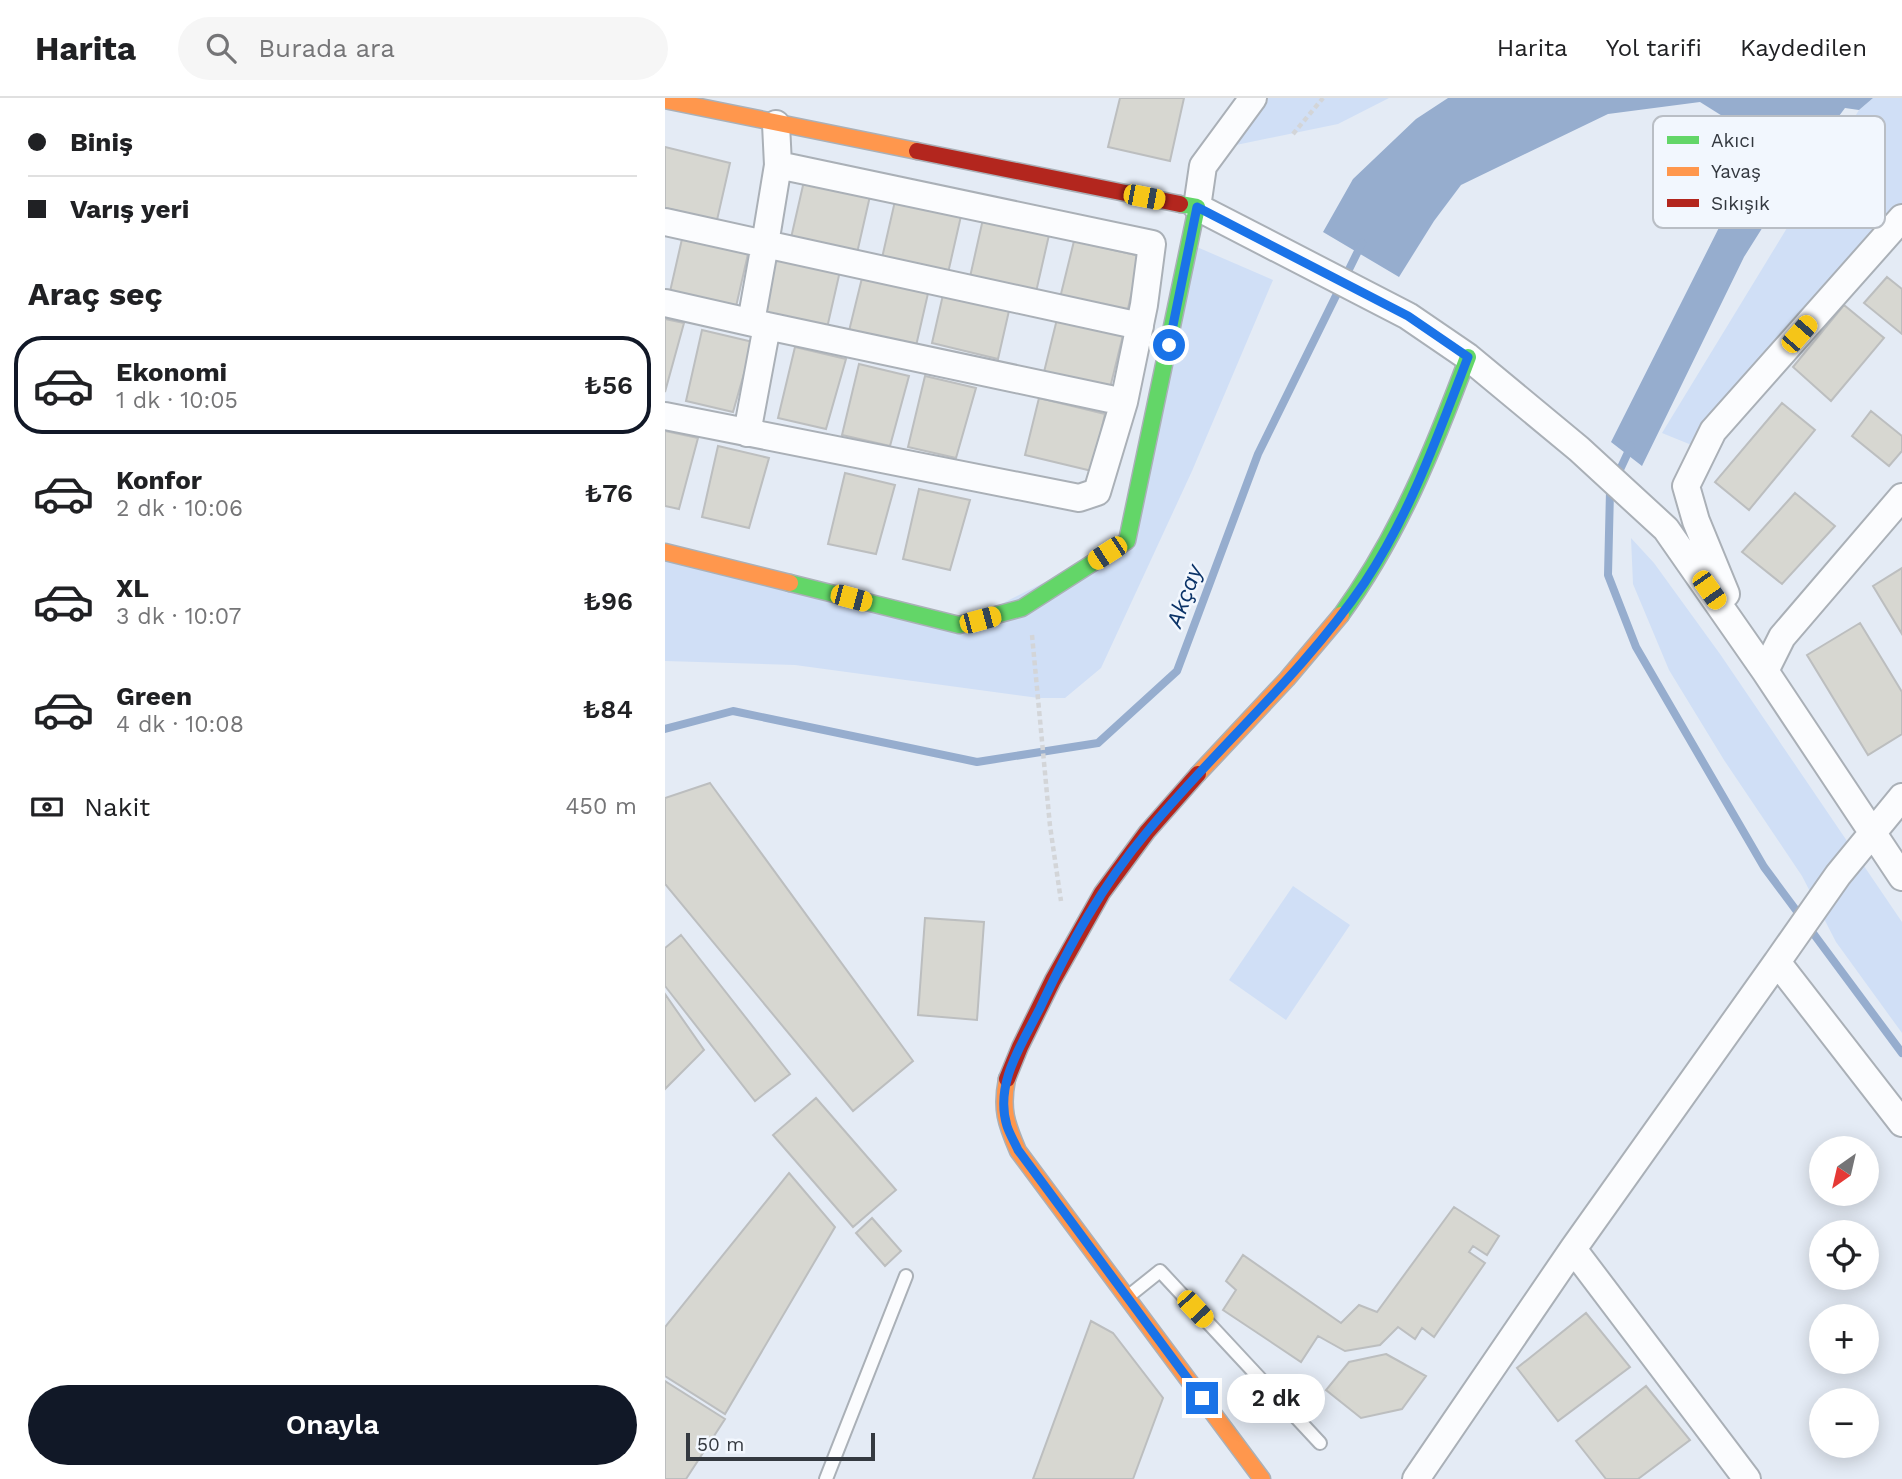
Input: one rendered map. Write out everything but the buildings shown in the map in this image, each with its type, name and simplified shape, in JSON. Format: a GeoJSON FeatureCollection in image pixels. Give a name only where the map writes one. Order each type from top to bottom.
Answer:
{"type":"FeatureCollection","features":[{"type":"Feature","properties":{"kind":"street"},"geometry":{"type":"LineString","coordinates":[[665,552],[959,625],[1022,608],[1127,541],[1197,207],[1203,166],[1253,98]]}},
{"type":"Feature","properties":{"kind":"street"},"geometry":{"type":"LineString","coordinates":[[665,100],[1197,207],[1408,316],[1468,357],[1579,449],[1666,529],[1765,671],[1902,877]]}},
{"type":"Feature","properties":{"kind":"street"},"geometry":{"type":"LineString","coordinates":[[747,433],[765,244],[778,165],[776,124]]}},
{"type":"Feature","properties":{"kind":"street"},"geometry":{"type":"LineString","coordinates":[[665,416],[1079,498],[1097,492],[1124,402],[1140,326],[1152,244],[778,165]]}},
{"type":"Feature","properties":{"kind":"street"},"geometry":{"type":"LineString","coordinates":[[1765,671],[1721,584],[1696,521],[1686,486],[1713,431],[1902,218]]}},
{"type":"Feature","properties":{"kind":"street"},"geometry":{"type":"LineString","coordinates":[[665,222],[1140,326]]}},
{"type":"Feature","properties":{"kind":"street"},"geometry":{"type":"LineString","coordinates":[[665,303],[1124,402]]}},
{"type":"Feature","properties":{"kind":"street"},"geometry":{"type":"LineString","coordinates":[[1262,1479],[1018,1150],[1007,1127],[1004,1108],[1005,1084],[1067,951],[1095,902],[1148,831],[1310,653],[1364,582],[1412,499],[1468,357]]}},
{"type":"Feature","properties":{"kind":"street"},"geometry":{"type":"LineString","coordinates":[[1765,671],[1783,637],[1902,497]]}},
{"type":"Feature","properties":{"kind":"street"},"geometry":{"type":"LineString","coordinates":[[1416,1479],[1573,1250],[1838,875],[1902,797]]}},
{"type":"Feature","properties":{"kind":"street"},"geometry":{"type":"LineString","coordinates":[[1777,962],[1902,1123]]}},
{"type":"Feature","properties":{"kind":"street"},"geometry":{"type":"LineString","coordinates":[[1573,1250],[1747,1479]]}},
{"type":"Feature","properties":{"kind":"lane"},"geometry":{"type":"LineString","coordinates":[[1127,1297],[1160,1271],[1319,1443]]}},
{"type":"Feature","properties":{"kind":"lane"},"geometry":{"type":"LineString","coordinates":[[825,1479],[906,1276]]}},
{"type":"Feature","properties":{"kind":"path"},"geometry":{"type":"LineString","coordinates":[[1293,134],[1323,98]]}},
{"type":"Feature","properties":{"kind":"path"},"geometry":{"type":"LineString","coordinates":[[1028,604],[1050,826],[1067,951]]}},
{"type":"Feature","properties":{"kind":"shaded area"},"geometry":{"type":"Polygon","coordinates":[[[1267,98],[1389,98],[1338,124],[1236,145],[1267,98]]]}},
{"type":"Feature","properties":{"kind":"shaded area"},"geometry":{"type":"Polygon","coordinates":[[[1448,98],[1873,98],[1859,110],[1845,108],[1839,116],[1722,116],[1700,102],[1608,114],[1461,185],[1434,221],[1399,277],[1323,232],[1353,179],[1416,119],[1448,98]]]}},
{"type":"Feature","properties":{"kind":"shaded area"},"geometry":{"type":"Polygon","coordinates":[[[1873,98],[1902,98],[1902,218],[1694,446],[1662,433],[1787,228],[1885,228],[1885,116],[1855,116],[1873,98]]]}},
{"type":"Feature","properties":{"kind":"shaded area"},"geometry":{"type":"Polygon","coordinates":[[[1719,228],[1762,228],[1744,257],[1642,466],[1611,442],[1719,228]]]}},
{"type":"Feature","properties":{"kind":"shaded area"},"geometry":{"type":"Polygon","coordinates":[[[1190,244],[1273,280],[1192,471],[1101,668],[1065,698],[1039,698],[795,665],[665,661],[665,554],[959,625],[1127,541],[1190,244]]]}},
{"type":"Feature","properties":{"kind":"shaded area"},"geometry":{"type":"Polygon","coordinates":[[[1631,538],[1654,563],[1720,654],[1902,922],[1902,1033],[1836,942],[1802,876],[1724,760],[1669,670],[1633,584],[1631,538]]]}},
{"type":"Feature","properties":{"kind":"shaded area"},"geometry":{"type":"Polygon","coordinates":[[[1293,886],[1350,925],[1286,1020],[1229,980],[1293,886]]]}},
{"type":"Feature","properties":{"kind":"waterway","name":"Akçay"},"geometry":{"type":"LineString","coordinates":[[665,729],[733,711],[977,762],[1098,743],[1177,671],[1258,454],[1362,243]]}},
{"type":"Feature","properties":{"kind":"waterway"},"geometry":{"type":"LineString","coordinates":[[1631,446],[1610,491],[1608,575],[1636,647],[1764,867],[1902,1053]]}},
{"type":"Feature","properties":{"kind":"traffic: fast"},"geometry":{"type":"LineString","coordinates":[[790,583],[959,625],[1022,608],[1127,541],[1197,207],[1180,204]]}},
{"type":"Feature","properties":{"kind":"traffic: fast"},"geometry":{"type":"LineString","coordinates":[[1341,615],[1362,585],[1398,522],[1442,424],[1468,357]]}},
{"type":"Feature","properties":{"kind":"traffic: slow"},"geometry":{"type":"LineString","coordinates":[[665,100],[917,151]]}},
{"type":"Feature","properties":{"kind":"traffic: slow"},"geometry":{"type":"LineString","coordinates":[[665,552],[790,583]]}},
{"type":"Feature","properties":{"kind":"traffic: slow"},"geometry":{"type":"LineString","coordinates":[[1198,774],[1287,679],[1341,615]]}},
{"type":"Feature","properties":{"kind":"traffic: slow"},"geometry":{"type":"LineString","coordinates":[[1007,1079],[1006,1116],[1018,1151],[1262,1479]]}},
{"type":"Feature","properties":{"kind":"traffic: jam"},"geometry":{"type":"LineString","coordinates":[[917,151],[1180,204]]}},
{"type":"Feature","properties":{"kind":"traffic: jam"},"geometry":{"type":"LineString","coordinates":[[1007,1079],[1053,980],[1102,893],[1147,832],[1198,774]]}},
{"type":"Feature","properties":{"kind":"route"},"geometry":{"type":"LineString","coordinates":[[1169,345],[1197,207],[1408,316],[1468,357],[1412,499],[1364,582],[1310,653],[1148,831],[1112,877],[1067,951],[1005,1084],[1004,1108],[1007,1127],[1018,1150],[1202,1398]]}}]}
